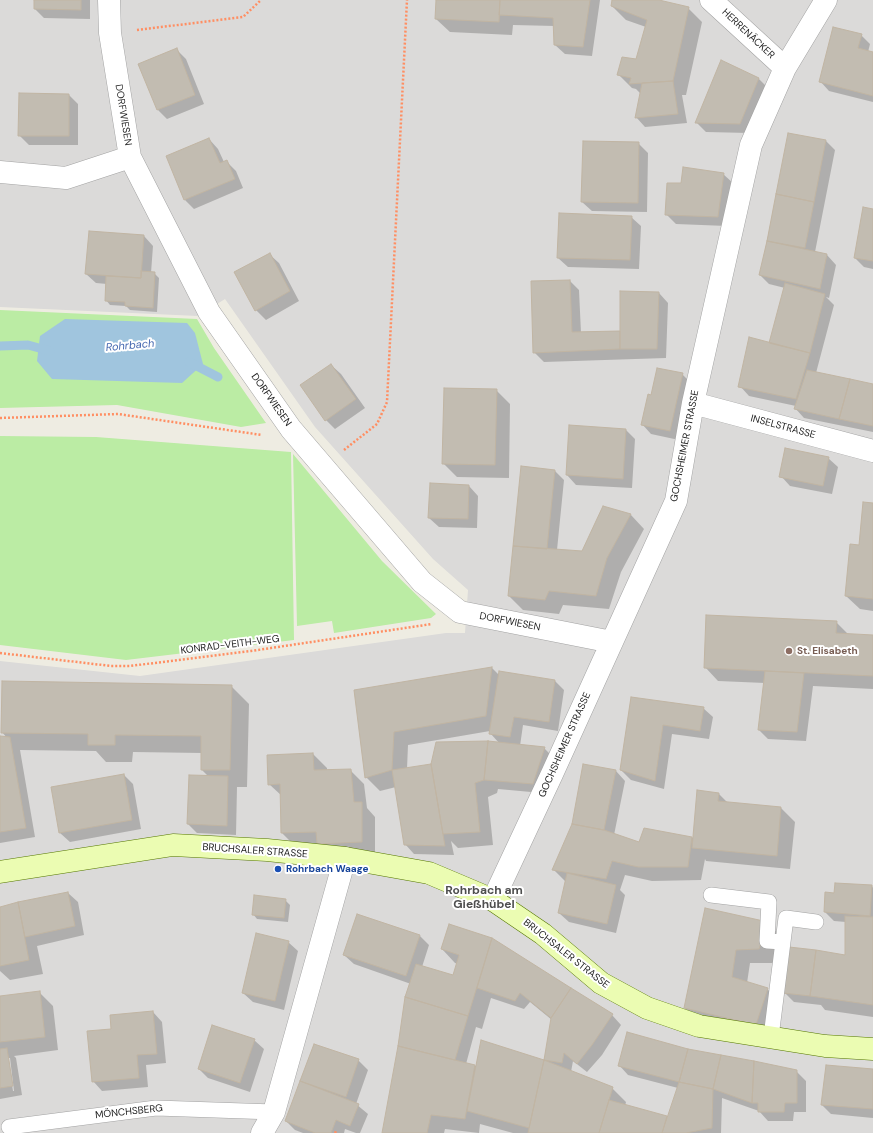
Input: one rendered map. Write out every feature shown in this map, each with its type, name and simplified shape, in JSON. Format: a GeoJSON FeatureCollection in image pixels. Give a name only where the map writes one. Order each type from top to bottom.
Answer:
{"type":"FeatureCollection","features":[{"type":"Feature","properties":{"kind":"main road","name":"BRUCHSALER STRASSE"},"geometry":{"type":"LineString","coordinates":[[0,872],[173,846],[267,850],[345,858],[429,873],[493,900],[543,934],[601,983],[646,1008],[699,1026],[825,1046],[873,1049]]}},
{"type":"Feature","properties":{"kind":"street","name":"DORFWIESEN"},"geometry":{"type":"LineString","coordinates":[[108,0],[110,33],[130,157],[209,312],[291,429],[422,582],[460,612],[612,642]]}},
{"type":"Feature","properties":{"kind":"street","name":"HERRENÄCKER"},"geometry":{"type":"LineString","coordinates":[[712,0],[785,68]]}},
{"type":"Feature","properties":{"kind":"street","name":"GOCHSHEIMER STRASSE"},"geometry":{"type":"LineString","coordinates":[[493,900],[676,501],[693,404],[751,145],[785,68],[826,0]]}},
{"type":"Feature","properties":{"kind":"street"},"geometry":{"type":"LineString","coordinates":[[0,172],[66,178],[130,157]]}},
{"type":"Feature","properties":{"kind":"street","name":"INSELSTRASSE"},"geometry":{"type":"LineString","coordinates":[[693,404],[873,451]]}},
{"type":"Feature","properties":{"kind":"street"},"geometry":{"type":"LineString","coordinates":[[262,1133],[274,1112],[345,858]]}},
{"type":"Feature","properties":{"kind":"lane"},"geometry":{"type":"LineString","coordinates":[[711,895],[769,902],[767,941],[783,942]]}},
{"type":"Feature","properties":{"kind":"lane"},"geometry":{"type":"LineString","coordinates":[[771,1037],[786,918],[816,922]]}},
{"type":"Feature","properties":{"kind":"lane","name":"MÖNCHSBERG"},"geometry":{"type":"LineString","coordinates":[[9,1127],[156,1108],[274,1112]]}},
{"type":"Feature","properties":{"kind":"path"},"geometry":{"type":"LineString","coordinates":[[110,33],[242,17],[261,0]]}},
{"type":"Feature","properties":{"kind":"path"},"geometry":{"type":"LineString","coordinates":[[324,467],[376,424],[387,402],[408,0]]}},
{"type":"Feature","properties":{"kind":"path"},"geometry":{"type":"LineString","coordinates":[[0,418],[118,414],[270,436],[291,429]]}},
{"type":"Feature","properties":{"kind":"path","name":"KONRAD-VEITH-WEG"},"geometry":{"type":"LineString","coordinates":[[0,653],[110,666],[130,666],[250,651],[440,623],[460,612]]}},
{"type":"Feature","properties":{"kind":"shaded area"},"geometry":{"type":"Polygon","coordinates":[[[0,0],[873,0],[873,1133],[0,1133],[0,661],[140,676],[446,633],[465,633],[468,590],[433,559],[315,427],[225,299],[198,316],[0,307],[0,0]]]}},
{"type":"Feature","properties":{"kind":"green space"},"geometry":{"type":"Polygon","coordinates":[[[0,310],[197,319],[214,348],[266,423],[241,427],[117,405],[0,408],[0,310]]]}},
{"type":"Feature","properties":{"kind":"green space"},"geometry":{"type":"Polygon","coordinates":[[[0,436],[96,437],[291,452],[294,640],[126,660],[0,645],[0,436]]]}},
{"type":"Feature","properties":{"kind":"green space"},"geometry":{"type":"Polygon","coordinates":[[[293,454],[382,561],[436,614],[431,618],[334,633],[332,621],[297,626],[293,454]]]}},
{"type":"Feature","properties":{"kind":"water"},"geometry":{"type":"Polygon","coordinates":[[[65,319],[187,323],[195,333],[203,364],[182,383],[52,379],[37,361],[40,336],[65,319]]]}},
{"type":"Feature","properties":{"kind":"building"},"geometry":{"type":"Polygon","coordinates":[[[34,0],[81,0],[81,10],[34,9],[34,0]]]}},
{"type":"Feature","properties":{"kind":"building"},"geometry":{"type":"Polygon","coordinates":[[[436,0],[500,0],[499,22],[435,19],[436,0]]]}},
{"type":"Feature","properties":{"kind":"building"},"geometry":{"type":"Polygon","coordinates":[[[500,0],[590,0],[583,47],[554,45],[553,18],[499,15],[500,0]]]}},
{"type":"Feature","properties":{"kind":"building"},"geometry":{"type":"Polygon","coordinates":[[[612,0],[659,0],[689,7],[673,81],[629,84],[631,78],[617,75],[622,57],[636,59],[647,20],[611,6],[612,0]]]}},
{"type":"Feature","properties":{"kind":"building"},"geometry":{"type":"Polygon","coordinates":[[[833,27],[862,34],[858,48],[873,52],[873,96],[819,82],[833,27]]]}},
{"type":"Feature","properties":{"kind":"building"},"geometry":{"type":"Polygon","coordinates":[[[177,48],[195,95],[157,110],[138,64],[177,48]]]}},
{"type":"Feature","properties":{"kind":"building"},"geometry":{"type":"Polygon","coordinates":[[[721,60],[759,78],[740,124],[695,123],[721,60]]]}},
{"type":"Feature","properties":{"kind":"building"},"geometry":{"type":"Polygon","coordinates":[[[673,81],[678,114],[635,118],[642,83],[673,81]]]}},
{"type":"Feature","properties":{"kind":"building"},"geometry":{"type":"Polygon","coordinates":[[[19,93],[69,94],[69,136],[18,136],[19,93]]]}},
{"type":"Feature","properties":{"kind":"building"},"geometry":{"type":"Polygon","coordinates":[[[788,133],[826,140],[814,202],[776,194],[788,133]]]}},
{"type":"Feature","properties":{"kind":"building"},"geometry":{"type":"Polygon","coordinates":[[[209,138],[220,163],[227,160],[235,179],[184,200],[166,156],[209,138]]]}},
{"type":"Feature","properties":{"kind":"building"},"geometry":{"type":"Polygon","coordinates":[[[583,141],[639,142],[638,203],[581,202],[583,141]]]}},
{"type":"Feature","properties":{"kind":"building"},"geometry":{"type":"Polygon","coordinates":[[[683,167],[724,173],[718,217],[665,215],[667,183],[681,183],[683,167]]]}},
{"type":"Feature","properties":{"kind":"building"},"geometry":{"type":"Polygon","coordinates":[[[776,194],[814,202],[805,248],[767,241],[776,194]]]}},
{"type":"Feature","properties":{"kind":"building"},"geometry":{"type":"Polygon","coordinates":[[[863,207],[873,209],[873,261],[854,258],[863,207]]]}},
{"type":"Feature","properties":{"kind":"building"},"geometry":{"type":"Polygon","coordinates":[[[559,213],[632,216],[630,260],[557,258],[559,213]]]}},
{"type":"Feature","properties":{"kind":"building"},"geometry":{"type":"Polygon","coordinates":[[[89,231],[144,235],[141,278],[85,274],[89,231]]]}},
{"type":"Feature","properties":{"kind":"building"},"geometry":{"type":"Polygon","coordinates":[[[767,241],[827,254],[820,289],[759,275],[767,241]]]}},
{"type":"Feature","properties":{"kind":"building"},"geometry":{"type":"Polygon","coordinates":[[[270,253],[290,291],[255,311],[234,272],[270,253]]]}},
{"type":"Feature","properties":{"kind":"building"},"geometry":{"type":"Polygon","coordinates":[[[141,271],[155,272],[153,308],[125,306],[125,302],[105,301],[106,276],[141,278],[141,271]]]}},
{"type":"Feature","properties":{"kind":"building"},"geometry":{"type":"Polygon","coordinates":[[[570,280],[572,332],[620,331],[620,349],[533,353],[531,281],[570,280]]]}},
{"type":"Feature","properties":{"kind":"building"},"geometry":{"type":"Polygon","coordinates":[[[785,283],[825,294],[810,353],[769,343],[785,283]]]}},
{"type":"Feature","properties":{"kind":"building"},"geometry":{"type":"Polygon","coordinates":[[[620,291],[659,292],[657,349],[620,349],[620,291]]]}},
{"type":"Feature","properties":{"kind":"building"},"geometry":{"type":"Polygon","coordinates":[[[749,337],[810,353],[796,399],[738,387],[749,337]]]}},
{"type":"Feature","properties":{"kind":"building"},"geometry":{"type":"Polygon","coordinates":[[[331,364],[356,399],[325,421],[300,385],[331,364]]]}},
{"type":"Feature","properties":{"kind":"building"},"geometry":{"type":"Polygon","coordinates":[[[657,368],[683,373],[670,431],[641,425],[648,394],[651,395],[657,368]]]}},
{"type":"Feature","properties":{"kind":"building"},"geometry":{"type":"Polygon","coordinates":[[[807,370],[850,379],[839,419],[794,409],[807,370]]]}},
{"type":"Feature","properties":{"kind":"building"},"geometry":{"type":"Polygon","coordinates":[[[850,379],[873,384],[873,426],[839,419],[850,379]]]}},
{"type":"Feature","properties":{"kind":"building"},"geometry":{"type":"Polygon","coordinates":[[[444,388],[497,389],[495,465],[442,464],[444,388]]]}},
{"type":"Feature","properties":{"kind":"building"},"geometry":{"type":"Polygon","coordinates":[[[569,425],[626,429],[623,479],[566,475],[569,425]]]}},
{"type":"Feature","properties":{"kind":"building"},"geometry":{"type":"Polygon","coordinates":[[[785,448],[829,457],[823,486],[779,477],[785,448]]]}},
{"type":"Feature","properties":{"kind":"building"},"geometry":{"type":"Polygon","coordinates":[[[521,466],[555,470],[547,549],[513,546],[521,466]]]}},
{"type":"Feature","properties":{"kind":"building"},"geometry":{"type":"Polygon","coordinates":[[[430,483],[469,485],[468,519],[428,518],[430,483]]]}},
{"type":"Feature","properties":{"kind":"building"},"geometry":{"type":"Polygon","coordinates":[[[863,502],[873,503],[873,599],[845,596],[850,544],[859,545],[863,502]]]}},
{"type":"Feature","properties":{"kind":"building"},"geometry":{"type":"Polygon","coordinates":[[[603,506],[631,514],[607,558],[596,596],[549,591],[545,600],[508,596],[513,546],[582,551],[603,506]]]}},
{"type":"Feature","properties":{"kind":"building","name":"St. Elisabeth"},"geometry":{"type":"Polygon","coordinates":[[[706,615],[837,621],[836,633],[873,635],[873,676],[704,668],[706,615]]]}},
{"type":"Feature","properties":{"kind":"building"},"geometry":{"type":"Polygon","coordinates":[[[492,667],[486,716],[394,732],[392,770],[365,778],[354,690],[492,667]]]}},
{"type":"Feature","properties":{"kind":"building"},"geometry":{"type":"Polygon","coordinates":[[[499,671],[555,680],[549,722],[514,717],[510,737],[489,734],[499,671]]]}},
{"type":"Feature","properties":{"kind":"building"},"geometry":{"type":"Polygon","coordinates":[[[765,671],[804,673],[797,732],[758,730],[765,671]]]}},
{"type":"Feature","properties":{"kind":"building"},"geometry":{"type":"Polygon","coordinates":[[[2,681],[232,685],[230,770],[201,770],[201,736],[115,735],[115,745],[88,745],[88,734],[1,733],[2,681]]]}},
{"type":"Feature","properties":{"kind":"building"},"geometry":{"type":"Polygon","coordinates":[[[631,697],[704,707],[700,731],[663,725],[655,781],[620,770],[631,697]]]}},
{"type":"Feature","properties":{"kind":"building"},"geometry":{"type":"Polygon","coordinates":[[[0,736],[10,737],[26,828],[0,832],[0,736]]]}},
{"type":"Feature","properties":{"kind":"building"},"geometry":{"type":"Polygon","coordinates":[[[488,741],[545,747],[533,784],[484,780],[488,741]]]}},
{"type":"Feature","properties":{"kind":"building"},"geometry":{"type":"Polygon","coordinates":[[[488,741],[484,780],[475,783],[480,832],[443,834],[431,764],[436,742],[488,741]]]}},
{"type":"Feature","properties":{"kind":"building"},"geometry":{"type":"Polygon","coordinates":[[[313,753],[314,770],[351,769],[354,802],[362,802],[362,842],[317,844],[316,832],[281,833],[280,784],[268,785],[267,755],[313,753]]]}},
{"type":"Feature","properties":{"kind":"building"},"geometry":{"type":"Polygon","coordinates":[[[431,764],[445,846],[404,845],[392,770],[431,764]]]}},
{"type":"Feature","properties":{"kind":"building"},"geometry":{"type":"Polygon","coordinates":[[[583,764],[616,770],[604,830],[572,824],[583,764]]]}},
{"type":"Feature","properties":{"kind":"building"},"geometry":{"type":"Polygon","coordinates":[[[124,774],[132,820],[59,833],[51,787],[124,774]]]}},
{"type":"Feature","properties":{"kind":"building"},"geometry":{"type":"Polygon","coordinates":[[[189,775],[228,776],[227,826],[187,824],[189,775]]]}},
{"type":"Feature","properties":{"kind":"building"},"geometry":{"type":"Polygon","coordinates":[[[697,790],[719,793],[718,801],[781,807],[777,856],[692,848],[697,790]]]}},
{"type":"Feature","properties":{"kind":"building"},"geometry":{"type":"Polygon","coordinates":[[[572,824],[604,830],[639,842],[644,828],[692,837],[688,867],[638,867],[612,861],[606,879],[552,870],[572,824]]]}},
{"type":"Feature","properties":{"kind":"building"},"geometry":{"type":"Polygon","coordinates":[[[567,873],[616,885],[607,924],[558,913],[567,873]]]}},
{"type":"Feature","properties":{"kind":"building"},"geometry":{"type":"Polygon","coordinates":[[[835,883],[872,885],[870,916],[824,912],[825,892],[834,893],[835,883]]]}},
{"type":"Feature","properties":{"kind":"building"},"geometry":{"type":"Polygon","coordinates":[[[68,892],[75,926],[25,937],[18,902],[68,892]]]}},
{"type":"Feature","properties":{"kind":"building"},"geometry":{"type":"Polygon","coordinates":[[[254,895],[286,899],[284,918],[252,915],[254,895]]]}},
{"type":"Feature","properties":{"kind":"building"},"geometry":{"type":"Polygon","coordinates":[[[18,902],[29,960],[0,966],[0,907],[18,902]]]}},
{"type":"Feature","properties":{"kind":"building"},"geometry":{"type":"Polygon","coordinates":[[[705,908],[768,922],[759,949],[736,950],[732,977],[768,988],[756,1025],[684,1008],[705,908]]]}},
{"type":"Feature","properties":{"kind":"building"},"geometry":{"type":"Polygon","coordinates":[[[357,914],[420,935],[406,976],[343,955],[357,914]]]}},
{"type":"Feature","properties":{"kind":"building"},"geometry":{"type":"Polygon","coordinates":[[[845,916],[873,917],[873,1005],[810,996],[816,950],[845,955],[845,916]]]}},
{"type":"Feature","properties":{"kind":"building"},"geometry":{"type":"Polygon","coordinates":[[[449,924],[492,938],[468,1016],[405,997],[416,964],[453,975],[459,955],[441,949],[449,924]]]}},
{"type":"Feature","properties":{"kind":"building"},"geometry":{"type":"Polygon","coordinates":[[[256,933],[289,941],[275,1001],[242,993],[256,933]]]}},
{"type":"Feature","properties":{"kind":"building"},"geometry":{"type":"Polygon","coordinates":[[[492,938],[571,988],[551,1018],[520,993],[515,1001],[477,988],[492,938]]]}},
{"type":"Feature","properties":{"kind":"building"},"geometry":{"type":"Polygon","coordinates":[[[789,947],[816,950],[810,996],[783,993],[789,947]]]}},
{"type":"Feature","properties":{"kind":"building"},"geometry":{"type":"Polygon","coordinates":[[[571,988],[613,1014],[577,1064],[564,1053],[562,1063],[544,1060],[551,1018],[571,988]]]}},
{"type":"Feature","properties":{"kind":"building"},"geometry":{"type":"Polygon","coordinates":[[[40,991],[45,1037],[0,1042],[0,996],[40,991]]]}},
{"type":"Feature","properties":{"kind":"building"},"geometry":{"type":"Polygon","coordinates":[[[405,997],[468,1016],[455,1060],[398,1046],[405,997]]]}},
{"type":"Feature","properties":{"kind":"building"},"geometry":{"type":"Polygon","coordinates":[[[153,1011],[157,1054],[137,1055],[139,1078],[92,1082],[87,1031],[111,1029],[110,1015],[153,1011]]]}},
{"type":"Feature","properties":{"kind":"building"},"geometry":{"type":"Polygon","coordinates":[[[212,1025],[255,1039],[240,1083],[198,1069],[212,1025]]]}},
{"type":"Feature","properties":{"kind":"building"},"geometry":{"type":"Polygon","coordinates":[[[627,1032],[688,1049],[679,1082],[618,1066],[627,1032]]]}},
{"type":"Feature","properties":{"kind":"building"},"geometry":{"type":"Polygon","coordinates":[[[481,1040],[544,1060],[529,1128],[467,1111],[481,1040]]]}},
{"type":"Feature","properties":{"kind":"building"},"geometry":{"type":"Polygon","coordinates":[[[314,1044],[359,1059],[346,1097],[300,1081],[314,1044]]]}},
{"type":"Feature","properties":{"kind":"building"},"geometry":{"type":"Polygon","coordinates":[[[398,1046],[475,1065],[465,1119],[431,1115],[427,1133],[382,1133],[398,1046]]]}},
{"type":"Feature","properties":{"kind":"building"},"geometry":{"type":"Polygon","coordinates":[[[7,1048],[13,1086],[0,1088],[0,1049],[7,1048]]]}},
{"type":"Feature","properties":{"kind":"building"},"geometry":{"type":"Polygon","coordinates":[[[688,1049],[721,1055],[713,1089],[679,1082],[688,1049]]]}},
{"type":"Feature","properties":{"kind":"building"},"geometry":{"type":"Polygon","coordinates":[[[721,1055],[754,1061],[752,1103],[713,1089],[721,1055]]]}},
{"type":"Feature","properties":{"kind":"building"},"geometry":{"type":"Polygon","coordinates":[[[544,1060],[613,1087],[599,1133],[528,1133],[544,1060]]]}},
{"type":"Feature","properties":{"kind":"building"},"geometry":{"type":"Polygon","coordinates":[[[754,1061],[797,1070],[797,1103],[785,1103],[784,1112],[758,1112],[758,1103],[752,1103],[754,1061]]]}},
{"type":"Feature","properties":{"kind":"building"},"geometry":{"type":"Polygon","coordinates":[[[826,1065],[873,1069],[873,1109],[821,1105],[826,1065]]]}},
{"type":"Feature","properties":{"kind":"building"},"geometry":{"type":"Polygon","coordinates":[[[300,1081],[359,1104],[350,1126],[336,1120],[331,1133],[315,1133],[285,1121],[300,1081]]]}},
{"type":"Feature","properties":{"kind":"building"},"geometry":{"type":"Polygon","coordinates":[[[679,1082],[713,1089],[712,1128],[686,1133],[662,1133],[679,1082]]]}},
{"type":"Feature","properties":{"kind":"building"},"geometry":{"type":"Polygon","coordinates":[[[609,1100],[667,1116],[662,1133],[599,1133],[609,1100]]]}},
{"type":"Feature","properties":{"kind":"waterway","name":"Rohrbach"},"geometry":{"type":"LineString","coordinates":[[0,346],[28,345],[50,351]]}},
{"type":"Feature","properties":{"kind":"waterway","name":"Rohrbach"},"geometry":{"type":"LineString","coordinates":[[189,362],[218,377]]}},
{"type":"Feature","properties":{"kind":"place","name":"St. Elisabeth"},"geometry":{"type":"Point","coordinates":[789,651]}},
{"type":"Feature","properties":{"kind":"place","name":"Rohrbach Waage"},"geometry":{"type":"Point","coordinates":[278,869]}},
{"type":"Feature","properties":{"kind":"district","name":"Rohrbach am Gießhübel"},"geometry":{"type":"Point","coordinates":[484,898]}}]}
